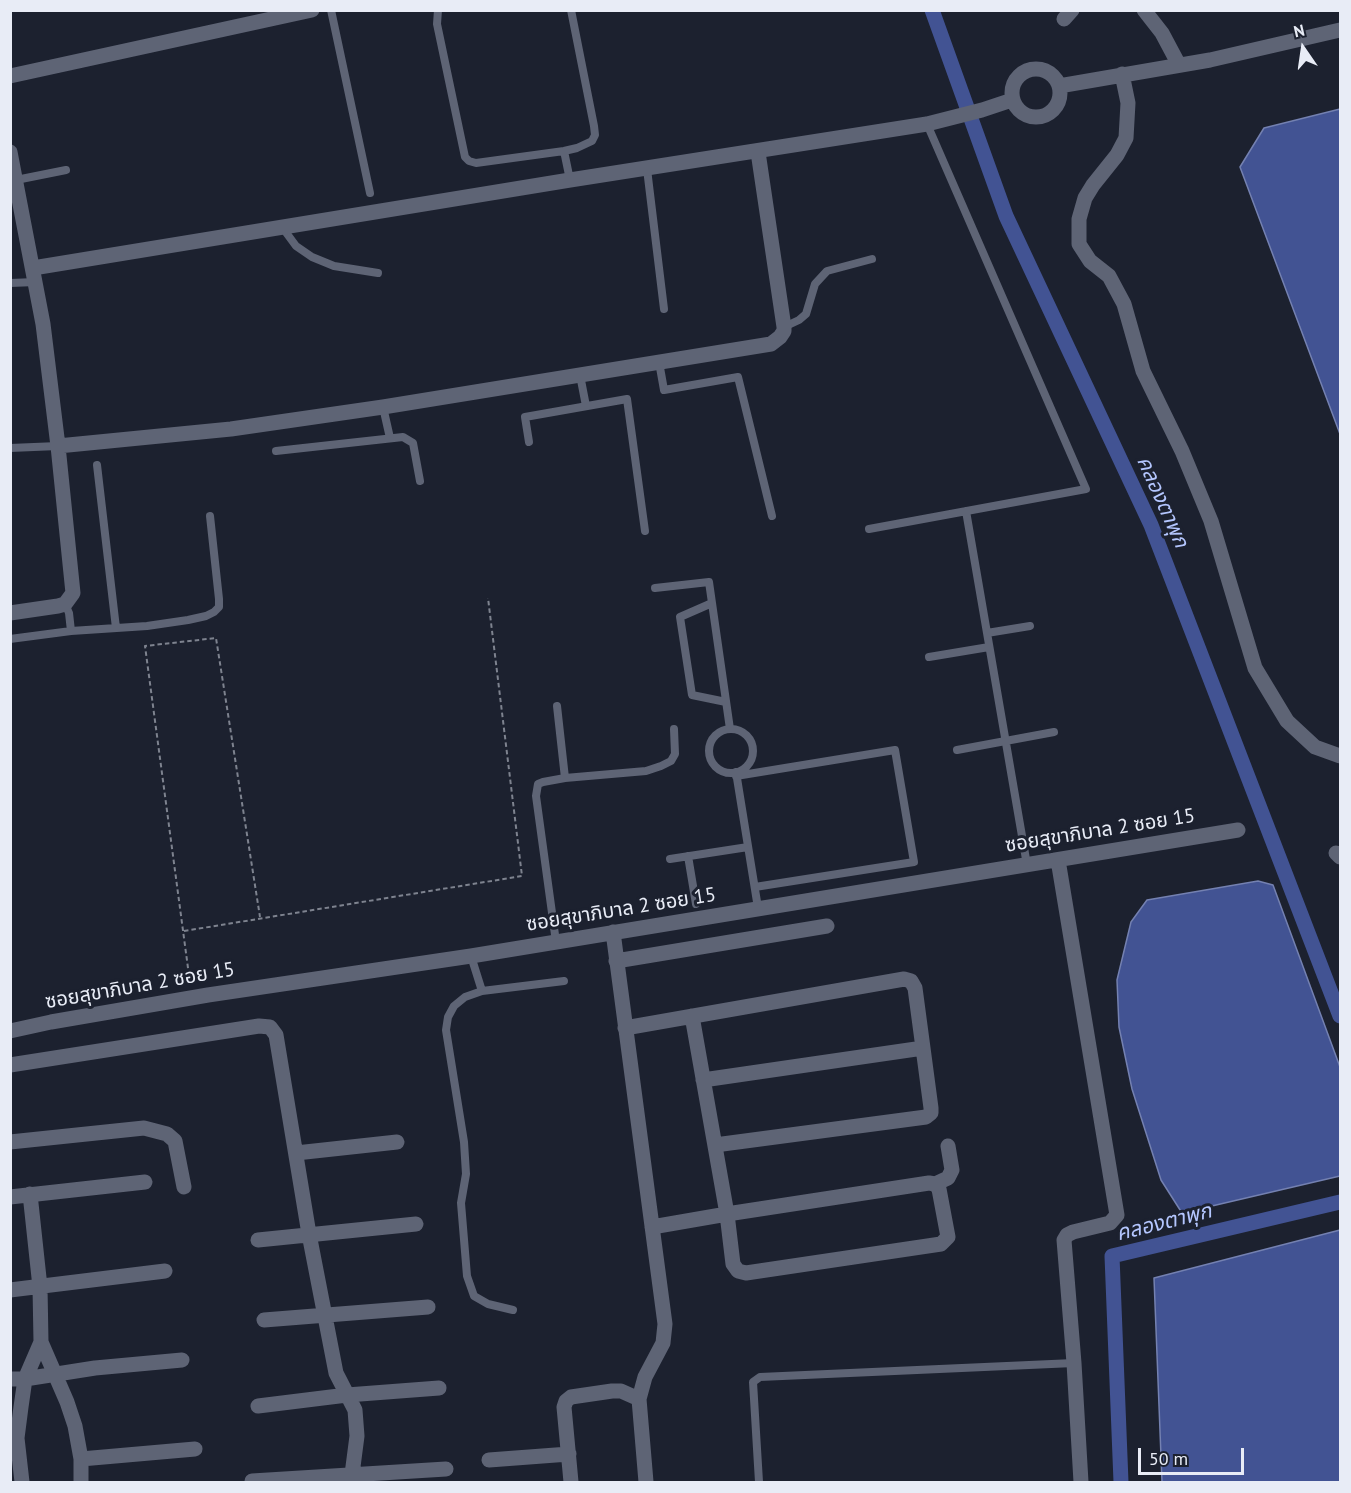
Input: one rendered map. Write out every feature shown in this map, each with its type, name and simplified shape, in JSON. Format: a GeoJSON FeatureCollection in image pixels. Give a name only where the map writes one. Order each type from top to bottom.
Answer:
{"type":"FeatureCollection","features":[{"type":"Feature","properties":{"kind":"street"},"geometry":{"type":"LineString","coordinates":[[10,76],[312,10]]}},
{"type":"Feature","properties":{"kind":"street"},"geometry":{"type":"LineString","coordinates":[[1144,10],[1162,33],[1179,65]]}},
{"type":"Feature","properties":{"kind":"street"},"geometry":{"type":"LineString","coordinates":[[1059,86],[1270,47],[1341,30]]}},
{"type":"Feature","properties":{"kind":"street"},"geometry":{"type":"LineString","coordinates":[[1033,69],[1049,73],[1059,86],[1058,103],[1046,115],[1038,117],[1022,113],[1012,100],[1013,83],[1025,71],[1033,69]]}},
{"type":"Feature","properties":{"kind":"street"},"geometry":{"type":"LineString","coordinates":[[1122,74],[1128,103],[1126,138],[1117,155],[1085,198],[1079,219],[1080,244],[1090,261],[1109,276],[1124,304],[1143,371],[1182,452],[1211,521],[1255,668],[1287,721],[1315,747],[1341,756]]}},
{"type":"Feature","properties":{"kind":"street"},"geometry":{"type":"LineString","coordinates":[[34,275],[282,227],[927,124],[1012,100]]}},
{"type":"Feature","properties":{"kind":"street"},"geometry":{"type":"LineString","coordinates":[[10,152],[34,275],[58,446],[73,593],[65,604],[10,613]]}},
{"type":"Feature","properties":{"kind":"street"},"geometry":{"type":"LineString","coordinates":[[58,446],[231,429],[383,407],[771,344],[780,337],[784,327],[758,152]]}},
{"type":"Feature","properties":{"kind":"street","name":"ซอยสุขาภิบาล 2 ซอย 15"},"geometry":{"type":"LineString","coordinates":[[10,1031],[192,997],[471,956],[1238,830]]}},
{"type":"Feature","properties":{"kind":"street"},"geometry":{"type":"LineString","coordinates":[[1058,860],[1117,1215],[1110,1223],[1073,1232],[1064,1240],[1081,1482]]}},
{"type":"Feature","properties":{"kind":"street"},"geometry":{"type":"LineString","coordinates":[[616,961],[827,926]]}},
{"type":"Feature","properties":{"kind":"street"},"geometry":{"type":"LineString","coordinates":[[613,932],[665,1324],[663,1343],[645,1377],[639,1399],[646,1482]]}},
{"type":"Feature","properties":{"kind":"street"},"geometry":{"type":"LineString","coordinates":[[625,1028],[904,979],[911,981],[915,988],[931,1113],[926,1117],[715,1145]]}},
{"type":"Feature","properties":{"kind":"street"},"geometry":{"type":"LineString","coordinates":[[692,1016],[727,1214],[733,1264],[738,1270],[746,1273],[941,1244],[948,1237],[939,1189],[935,1184]]}},
{"type":"Feature","properties":{"kind":"street"},"geometry":{"type":"LineString","coordinates":[[10,1065],[259,1026],[270,1027],[276,1035],[309,1234],[336,1373],[355,1410],[356,1428],[351,1479]]}},
{"type":"Feature","properties":{"kind":"street"},"geometry":{"type":"LineString","coordinates":[[703,1080],[923,1048]]}},
{"type":"Feature","properties":{"kind":"street"},"geometry":{"type":"LineString","coordinates":[[10,1142],[144,1128],[167,1134],[175,1141],[184,1187]]}},
{"type":"Feature","properties":{"kind":"street"},"geometry":{"type":"LineString","coordinates":[[296,1153],[398,1142]]}},
{"type":"Feature","properties":{"kind":"street"},"geometry":{"type":"LineString","coordinates":[[652,1227],[929,1183],[935,1184],[948,1179],[952,1170],[948,1146]]}},
{"type":"Feature","properties":{"kind":"street"},"geometry":{"type":"LineString","coordinates":[[10,1197],[145,1182]]}},
{"type":"Feature","properties":{"kind":"street"},"geometry":{"type":"LineString","coordinates":[[30,1194],[40,1287],[41,1342],[56,1374],[75,1426],[81,1459],[81,1482]]}},
{"type":"Feature","properties":{"kind":"street"},"geometry":{"type":"LineString","coordinates":[[258,1240],[416,1224]]}},
{"type":"Feature","properties":{"kind":"street"},"geometry":{"type":"LineString","coordinates":[[10,1290],[165,1271]]}},
{"type":"Feature","properties":{"kind":"street"},"geometry":{"type":"LineString","coordinates":[[264,1320],[428,1307]]}},
{"type":"Feature","properties":{"kind":"street"},"geometry":{"type":"LineString","coordinates":[[18,1479],[14,1454],[17,1438],[18,1379],[41,1342]]}},
{"type":"Feature","properties":{"kind":"street"},"geometry":{"type":"LineString","coordinates":[[18,1379],[95,1368],[182,1360]]}},
{"type":"Feature","properties":{"kind":"street"},"geometry":{"type":"LineString","coordinates":[[258,1406],[347,1395],[439,1388]]}},
{"type":"Feature","properties":{"kind":"street"},"geometry":{"type":"LineString","coordinates":[[571,1482],[564,1407],[566,1401],[571,1397],[612,1391],[621,1391],[639,1399]]}},
{"type":"Feature","properties":{"kind":"street"},"geometry":{"type":"LineString","coordinates":[[81,1459],[195,1449]]}},
{"type":"Feature","properties":{"kind":"street"},"geometry":{"type":"LineString","coordinates":[[489,1460],[569,1454]]}},
{"type":"Feature","properties":{"kind":"street"},"geometry":{"type":"LineString","coordinates":[[252,1481],[351,1479],[446,1469]]}},
{"type":"Feature","properties":{"kind":"lane"},"geometry":{"type":"LineString","coordinates":[[331,10],[370,194]]}},
{"type":"Feature","properties":{"kind":"lane"},"geometry":{"type":"LineString","coordinates":[[438,10],[437,24],[465,157],[476,163],[564,151],[592,141],[595,135],[571,10]]}},
{"type":"Feature","properties":{"kind":"lane"},"geometry":{"type":"LineString","coordinates":[[869,529],[1086,489],[927,124]]}},
{"type":"Feature","properties":{"kind":"lane"},"geometry":{"type":"LineString","coordinates":[[564,151],[570,180]]}},
{"type":"Feature","properties":{"kind":"lane"},"geometry":{"type":"LineString","coordinates":[[647,169],[664,309]]}},
{"type":"Feature","properties":{"kind":"lane"},"geometry":{"type":"LineString","coordinates":[[16,180],[66,170]]}},
{"type":"Feature","properties":{"kind":"lane"},"geometry":{"type":"LineString","coordinates":[[282,227],[296,246],[312,257],[334,266],[378,273]]}},
{"type":"Feature","properties":{"kind":"lane"},"geometry":{"type":"LineString","coordinates":[[784,327],[806,314],[814,284],[827,271],[872,259]]}},
{"type":"Feature","properties":{"kind":"lane"},"geometry":{"type":"LineString","coordinates":[[10,284],[34,275]]}},
{"type":"Feature","properties":{"kind":"lane"},"geometry":{"type":"LineString","coordinates":[[659,362],[664,390],[738,377],[772,516]]}},
{"type":"Feature","properties":{"kind":"lane"},"geometry":{"type":"LineString","coordinates":[[580,375],[585,406]]}},
{"type":"Feature","properties":{"kind":"lane"},"geometry":{"type":"LineString","coordinates":[[529,442],[525,417],[627,399],[645,531]]}},
{"type":"Feature","properties":{"kind":"lane"},"geometry":{"type":"LineString","coordinates":[[383,407],[390,438]]}},
{"type":"Feature","properties":{"kind":"lane"},"geometry":{"type":"LineString","coordinates":[[276,452],[403,437],[413,443],[420,481]]}},
{"type":"Feature","properties":{"kind":"lane"},"geometry":{"type":"LineString","coordinates":[[10,448],[58,446]]}},
{"type":"Feature","properties":{"kind":"lane"},"geometry":{"type":"LineString","coordinates":[[97,465],[116,628]]}},
{"type":"Feature","properties":{"kind":"lane"},"geometry":{"type":"LineString","coordinates":[[966,511],[1027,865]]}},
{"type":"Feature","properties":{"kind":"lane"},"geometry":{"type":"LineString","coordinates":[[10,639],[188,620],[206,616],[219,607],[210,516]]}},
{"type":"Feature","properties":{"kind":"lane"},"geometry":{"type":"LineString","coordinates":[[655,588],[709,582],[730,729]]}},
{"type":"Feature","properties":{"kind":"lane"},"geometry":{"type":"LineString","coordinates":[[712,603],[680,617],[692,695],[726,702]]}},
{"type":"Feature","properties":{"kind":"lane"},"geometry":{"type":"LineString","coordinates":[[65,604],[69,613],[71,631]]}},
{"type":"Feature","properties":{"kind":"lane"},"geometry":{"type":"LineString","coordinates":[[987,633],[1030,626]]}},
{"type":"Feature","properties":{"kind":"lane"},"geometry":{"type":"LineString","coordinates":[[929,657],[989,647]]}},
{"type":"Feature","properties":{"kind":"lane"},"geometry":{"type":"LineString","coordinates":[[557,706],[566,778]]}},
{"type":"Feature","properties":{"kind":"lane"},"geometry":{"type":"LineString","coordinates":[[556,942],[536,789],[538,784],[566,778],[646,771],[661,766],[671,761],[675,754],[674,729]]}},
{"type":"Feature","properties":{"kind":"lane"},"geometry":{"type":"LineString","coordinates":[[736,774],[750,763],[753,750],[752,743],[743,732],[730,729],[717,734],[710,746],[710,754],[723,771],[736,774],[895,750],[899,772],[914,862],[755,887]]}},
{"type":"Feature","properties":{"kind":"lane"},"geometry":{"type":"LineString","coordinates":[[957,750],[1054,732]]}},
{"type":"Feature","properties":{"kind":"lane"},"geometry":{"type":"LineString","coordinates":[[736,774],[758,908]]}},
{"type":"Feature","properties":{"kind":"lane"},"geometry":{"type":"LineString","coordinates":[[670,858],[748,847]]}},
{"type":"Feature","properties":{"kind":"lane"},"geometry":{"type":"LineString","coordinates":[[688,856],[696,904]]}},
{"type":"Feature","properties":{"kind":"lane"},"geometry":{"type":"LineString","coordinates":[[471,956],[482,991]]}},
{"type":"Feature","properties":{"kind":"lane"},"geometry":{"type":"LineString","coordinates":[[513,1310],[488,1304],[474,1296],[467,1276],[461,1203],[466,1174],[464,1142],[446,1030],[448,1017],[454,1006],[465,997],[482,991],[564,981]]}},
{"type":"Feature","properties":{"kind":"lane"},"geometry":{"type":"LineString","coordinates":[[759,1482],[753,1382],[760,1377],[1074,1363]]}},
{"type":"Feature","properties":{"kind":"path"},"geometry":{"type":"LineString","coordinates":[[184,931],[522,876],[488,598]]}},
{"type":"Feature","properties":{"kind":"path"},"geometry":{"type":"LineString","coordinates":[[192,997],[145,646],[216,638],[260,917]]}},
{"type":"Feature","properties":{"kind":"water"},"geometry":{"type":"Polygon","coordinates":[[[1340,109],[1340,434],[1240,167],[1264,128],[1340,109]]]}},
{"type":"Feature","properties":{"kind":"water"},"geometry":{"type":"Polygon","coordinates":[[[1258,881],[1273,885],[1340,1067],[1340,1176],[1182,1213],[1161,1180],[1132,1089],[1119,1027],[1117,980],[1131,922],[1147,900],[1258,881]]]}},
{"type":"Feature","properties":{"kind":"water"},"geometry":{"type":"Polygon","coordinates":[[[1340,1230],[1340,1482],[1162,1482],[1154,1278],[1340,1230]]]}},
{"type":"Feature","properties":{"kind":"waterway","name":"คลองตาพุก"},"geometry":{"type":"LineString","coordinates":[[932,10],[1006,216],[1151,525],[1340,1016]]}},
{"type":"Feature","properties":{"kind":"waterway","name":"คลองตาพุก"},"geometry":{"type":"LineString","coordinates":[[1121,1482],[1112,1256],[1340,1202]]}}]}
